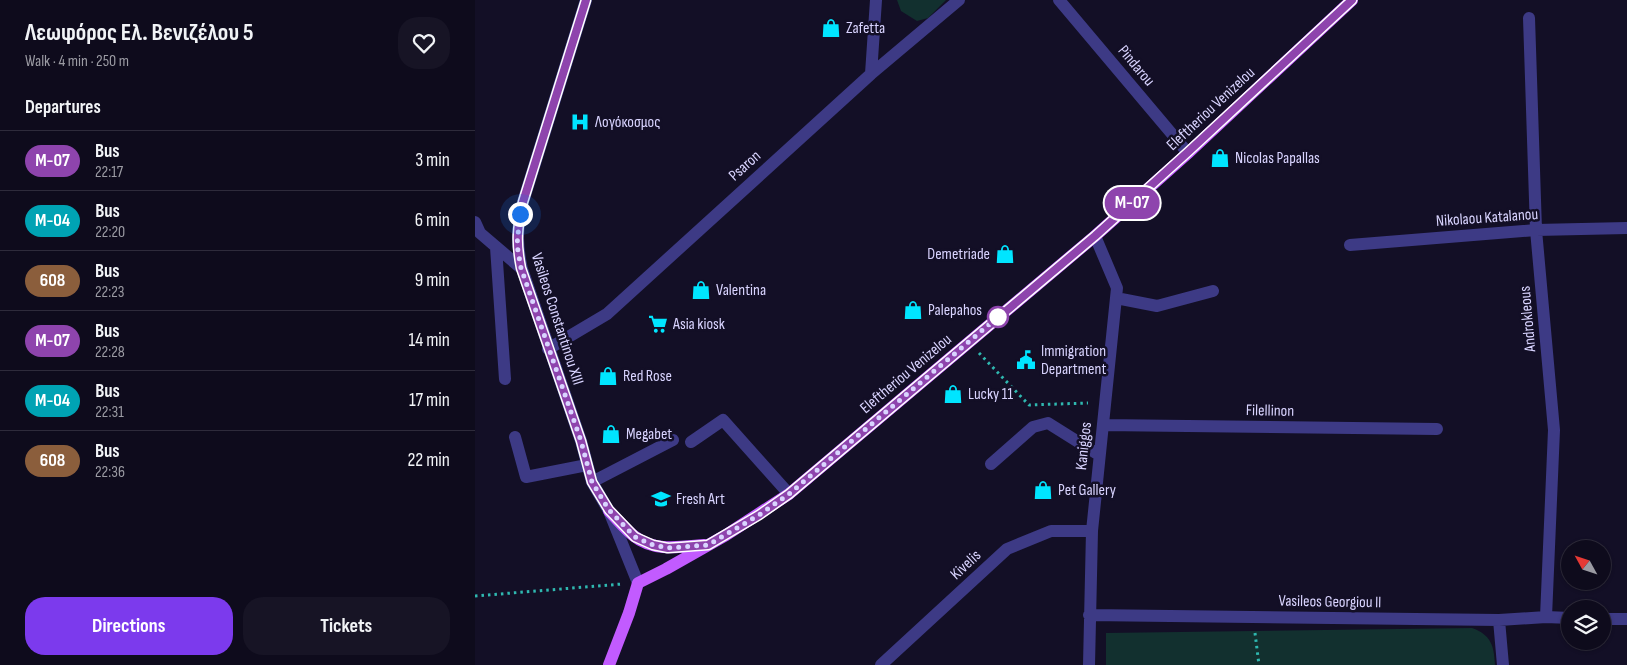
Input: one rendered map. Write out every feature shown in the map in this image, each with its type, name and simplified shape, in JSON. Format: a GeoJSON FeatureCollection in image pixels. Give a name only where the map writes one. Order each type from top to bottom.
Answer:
{"type":"FeatureCollection","features":[{"type":"Feature","properties":{"kind":"main road","name":"Eleftheriou Venizelou"},"geometry":{"type":"LineString","coordinates":[[638,583],[759,515],[789,494],[1095,236],[1352,0]]}},
{"type":"Feature","properties":{"kind":"main road"},"geometry":{"type":"LineString","coordinates":[[609,510],[635,537],[653,545],[668,548],[708,545]]}},
{"type":"Feature","properties":{"kind":"main road"},"geometry":{"type":"LineString","coordinates":[[609,665],[629,613],[638,583]]}},
{"type":"Feature","properties":{"kind":"street","name":"Vasileos Constantinou XIII"},"geometry":{"type":"LineString","coordinates":[[587,0],[523,202],[518,225],[517,245],[521,268],[581,441],[592,482],[609,510],[638,583]]}},
{"type":"Feature","properties":{"kind":"street"},"geometry":{"type":"LineString","coordinates":[[871,74],[876,0]]}},
{"type":"Feature","properties":{"kind":"street","name":"Psaron"},"geometry":{"type":"LineString","coordinates":[[548,349],[607,314],[871,74],[959,0]]}},
{"type":"Feature","properties":{"kind":"street","name":"Pindarou"},"geometry":{"type":"LineString","coordinates":[[1059,0],[1188,152]]}},
{"type":"Feature","properties":{"kind":"street","name":"Androkleous"},"geometry":{"type":"LineString","coordinates":[[1529,18],[1536,230],[1554,430],[1546,617]]}},
{"type":"Feature","properties":{"kind":"street"},"geometry":{"type":"LineString","coordinates":[[475,222],[480,233],[521,268]]}},
{"type":"Feature","properties":{"kind":"street","name":"Nikolaou Katalanou"},"geometry":{"type":"LineString","coordinates":[[1351,245],[1536,230],[1627,228]]}},
{"type":"Feature","properties":{"kind":"street","name":"Kaniggos"},"geometry":{"type":"LineString","coordinates":[[1089,665],[1092,531],[1117,288],[1095,236]]}},
{"type":"Feature","properties":{"kind":"street"},"geometry":{"type":"LineString","coordinates":[[496,246],[505,380]]}},
{"type":"Feature","properties":{"kind":"street"},"geometry":{"type":"LineString","coordinates":[[1116,298],[1157,306],[1213,291]]}},
{"type":"Feature","properties":{"kind":"street"},"geometry":{"type":"LineString","coordinates":[[691,442],[723,420],[789,494]]}},
{"type":"Feature","properties":{"kind":"street"},"geometry":{"type":"LineString","coordinates":[[991,464],[1033,427],[1048,423],[1099,455]]}},
{"type":"Feature","properties":{"kind":"street","name":"Filellinon"},"geometry":{"type":"LineString","coordinates":[[1103,425],[1437,428]]}},
{"type":"Feature","properties":{"kind":"street"},"geometry":{"type":"LineString","coordinates":[[515,437],[526,477],[587,465]]}},
{"type":"Feature","properties":{"kind":"street"},"geometry":{"type":"LineString","coordinates":[[592,482],[673,440]]}},
{"type":"Feature","properties":{"kind":"street","name":"Kivelis"},"geometry":{"type":"LineString","coordinates":[[881,665],[1007,548],[1051,531],[1092,531]]}},
{"type":"Feature","properties":{"kind":"street","name":"Vasileos Georgiou II"},"geometry":{"type":"LineString","coordinates":[[1089,615],[1499,620],[1561,618]]}},
{"type":"Feature","properties":{"kind":"street"},"geometry":{"type":"LineString","coordinates":[[1611,619],[1627,620]]}},
{"type":"Feature","properties":{"kind":"street"},"geometry":{"type":"LineString","coordinates":[[1499,620],[1503,665]]}},
{"type":"Feature","properties":{"kind":"path"},"geometry":{"type":"LineString","coordinates":[[968,342],[1029,405],[1079,403]]}},
{"type":"Feature","properties":{"kind":"path"},"geometry":{"type":"LineString","coordinates":[[475,596],[638,583]]}},
{"type":"Feature","properties":{"kind":"path"},"geometry":{"type":"LineString","coordinates":[[1253,617],[1259,665]]}},
{"type":"Feature","properties":{"kind":"green space"},"geometry":{"type":"Polygon","coordinates":[[[897,0],[946,0],[928,18],[917,21],[901,11],[897,0]]]}},
{"type":"Feature","properties":{"kind":"green space"},"geometry":{"type":"Polygon","coordinates":[[[1472,628],[1483,634],[1490,642],[1494,652],[1495,665],[1106,665],[1106,633],[1472,628]]]}},
{"type":"Feature","properties":{"kind":"bus line","name":"M-07"},"geometry":{"type":"LineString","coordinates":[[586,0],[523,202],[518,225],[517,245],[521,268],[581,441],[592,482],[609,510],[635,537],[653,545],[668,548],[708,545],[759,515],[789,494],[1095,236],[1352,0]]}},
{"type":"Feature","properties":{"kind":"place","name":"Zafetta"},"geometry":{"type":"Point","coordinates":[831,28]}},
{"type":"Feature","properties":{"kind":"place","name":"Λογόκοσμος"},"geometry":{"type":"Point","coordinates":[580,122]}},
{"type":"Feature","properties":{"kind":"place","name":"Nicolas Papallas"},"geometry":{"type":"Point","coordinates":[1220,158]}},
{"type":"Feature","properties":{"kind":"place","name":"Demetriade"},"geometry":{"type":"Point","coordinates":[1005,254]}},
{"type":"Feature","properties":{"kind":"place","name":"Valentina"},"geometry":{"type":"Point","coordinates":[701,290]}},
{"type":"Feature","properties":{"kind":"place","name":"Palepahos"},"geometry":{"type":"Point","coordinates":[913,310]}},
{"type":"Feature","properties":{"kind":"place","name":"Asia kiosk"},"geometry":{"type":"Point","coordinates":[658,324]}},
{"type":"Feature","properties":{"kind":"place","name":"Immigration Department"},"geometry":{"type":"Point","coordinates":[1026,360]}},
{"type":"Feature","properties":{"kind":"place","name":"Red Rose"},"geometry":{"type":"Point","coordinates":[608,376]}},
{"type":"Feature","properties":{"kind":"place","name":"Lucky 11"},"geometry":{"type":"Point","coordinates":[953,394]}},
{"type":"Feature","properties":{"kind":"place","name":"Megabet"},"geometry":{"type":"Point","coordinates":[611,434]}},
{"type":"Feature","properties":{"kind":"place","name":"Pet Gallery"},"geometry":{"type":"Point","coordinates":[1043,490]}},
{"type":"Feature","properties":{"kind":"place","name":"Fresh Art"},"geometry":{"type":"Point","coordinates":[661,499]}},
{"type":"Feature","properties":{"kind":"route"},"geometry":{"type":"LineString","coordinates":[[520,214],[517,245],[521,268],[581,441],[592,482],[609,510],[635,537],[653,545],[668,548],[708,545],[759,515],[789,494],[998,317]]}}]}
